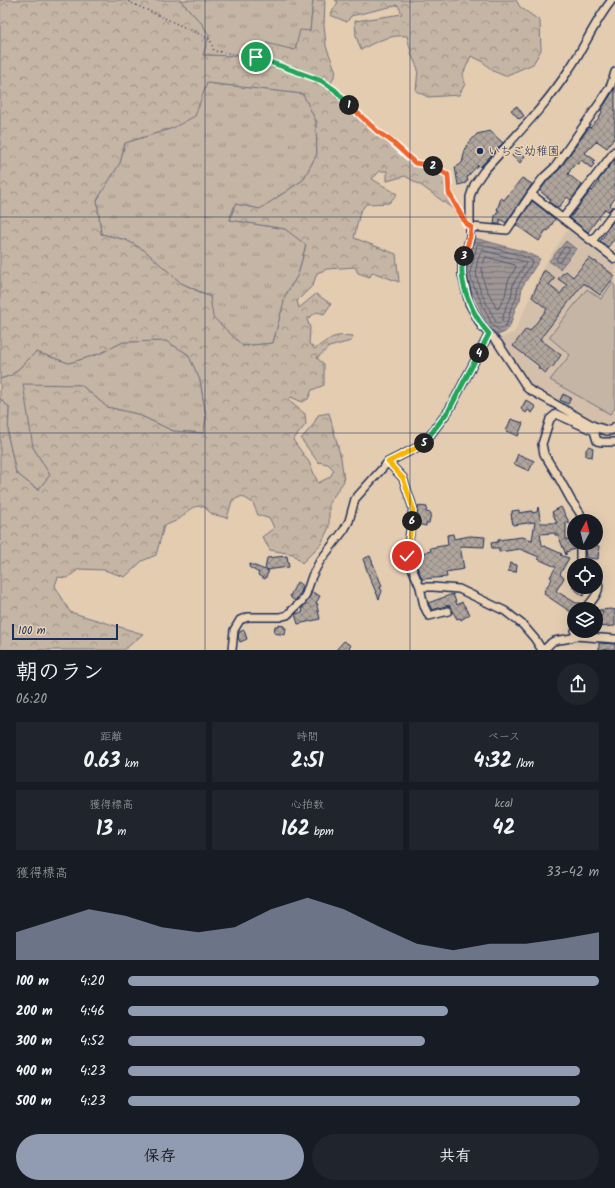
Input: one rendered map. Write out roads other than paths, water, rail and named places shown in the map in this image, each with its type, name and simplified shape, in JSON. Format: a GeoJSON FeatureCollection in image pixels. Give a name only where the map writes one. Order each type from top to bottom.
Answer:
{"type":"FeatureCollection","features":[{"type":"Feature","properties":{"kind":"street"},"geometry":{"type":"LineString","coordinates":[[612,0],[599,18],[571,68],[553,92],[483,172],[474,185],[470,197],[469,208],[471,227],[470,237],[462,265],[462,274],[470,303],[482,327],[498,343],[528,389],[595,429],[597,441],[615,442]]}},
{"type":"Feature","properties":{"kind":"street"},"geometry":{"type":"LineString","coordinates":[[471,227],[507,230],[544,177],[556,167],[613,86],[615,72]]}},
{"type":"Feature","properties":{"kind":"street"},"geometry":{"type":"LineString","coordinates":[[563,218],[615,151]]}},
{"type":"Feature","properties":{"kind":"street"},"geometry":{"type":"LineString","coordinates":[[531,194],[615,259]]}},
{"type":"Feature","properties":{"kind":"street"},"geometry":{"type":"LineString","coordinates":[[592,241],[615,211]]}},
{"type":"Feature","properties":{"kind":"street"},"geometry":{"type":"LineString","coordinates":[[232,650],[234,630],[240,620],[248,617],[280,617],[287,615],[302,601],[320,561],[344,530],[349,521],[355,499],[388,462],[420,446],[428,438],[449,410],[489,334]]}},
{"type":"Feature","properties":{"kind":"street"},"geometry":{"type":"LineString","coordinates":[[580,514],[544,454],[542,444],[550,419],[556,414],[595,429],[609,431],[613,430],[615,427]]}},
{"type":"Feature","properties":{"kind":"street"},"geometry":{"type":"LineString","coordinates":[[388,462],[403,478],[413,508],[407,556],[420,587],[424,606],[429,616],[448,611]]}},
{"type":"Feature","properties":{"kind":"street"},"geometry":{"type":"LineString","coordinates":[[420,587],[433,586],[459,589],[505,611],[523,625],[542,650],[553,641],[572,638]]}},
{"type":"Feature","properties":{"kind":"street"},"geometry":{"type":"LineString","coordinates":[[603,638],[615,639]]}},
{"type":"Feature","properties":{"kind":"water"},"geometry":{"type":"Polygon","coordinates":[[[475,238],[525,252],[540,259],[522,287],[520,300],[515,309],[510,326],[505,332],[498,335],[489,328],[468,284],[466,273],[475,238]]]}},
{"type":"Feature","properties":{"kind":"water"},"geometry":{"type":"Polygon","coordinates":[[[566,241],[576,249],[560,269],[549,261],[566,241]]]}},
{"type":"Feature","properties":{"kind":"place","name":"いちご幼稚園"},"geometry":{"type":"Point","coordinates":[480,151]}}]}
